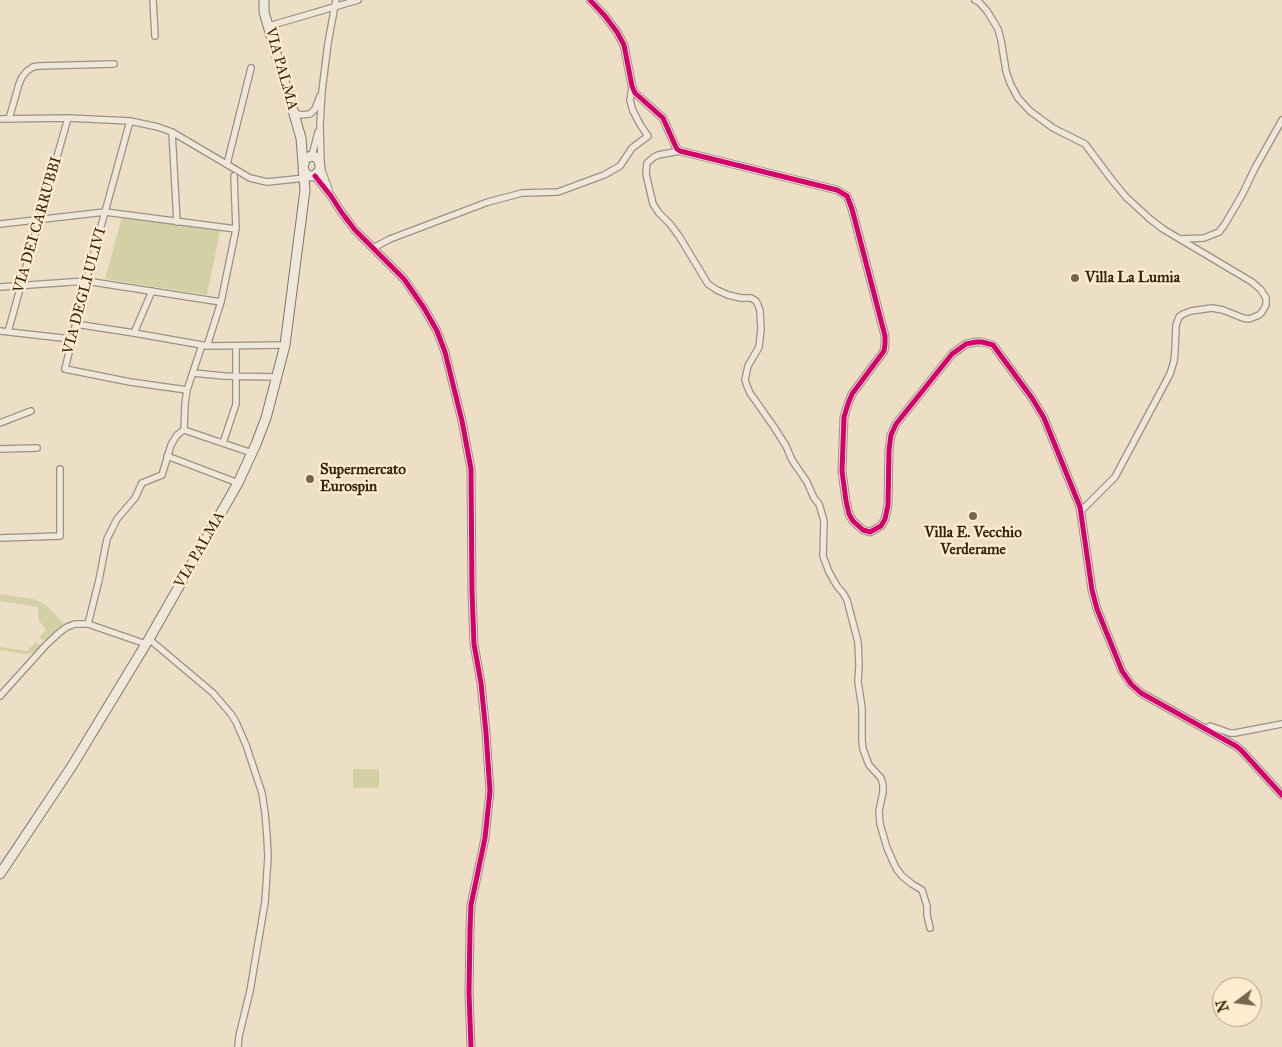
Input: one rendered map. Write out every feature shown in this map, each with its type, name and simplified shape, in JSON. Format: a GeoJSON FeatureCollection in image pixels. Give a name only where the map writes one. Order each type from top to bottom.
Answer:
{"type":"FeatureCollection","features":[{"type":"Feature","properties":{"kind":"main road","name":"VIA PALMA"},"geometry":{"type":"LineString","coordinates":[[264,0],[264,12],[301,138]]}},
{"type":"Feature","properties":{"kind":"main road"},"geometry":{"type":"LineString","coordinates":[[301,138],[312,156],[316,157],[319,161],[320,167],[318,174],[311,177],[305,190]]}},
{"type":"Feature","properties":{"kind":"main road"},"geometry":{"type":"LineString","coordinates":[[301,138],[303,166],[306,174],[311,177]]}},
{"type":"Feature","properties":{"kind":"main road"},"geometry":{"type":"LineString","coordinates":[[303,166],[305,159],[312,156]]}},
{"type":"Feature","properties":{"kind":"main road","name":"VIA PALMA"},"geometry":{"type":"LineString","coordinates":[[0,874],[72,766],[148,642],[238,483],[252,453],[266,418],[285,346],[305,190]]}},
{"type":"Feature","properties":{"kind":"street"},"geometry":{"type":"LineString","coordinates":[[154,0],[155,36]]}},
{"type":"Feature","properties":{"kind":"street"},"geometry":{"type":"LineString","coordinates":[[336,0],[322,91],[320,167],[331,196],[342,213],[355,230],[404,279],[437,331],[445,352],[462,421],[471,469],[474,644],[481,683],[490,791],[485,838],[471,905],[469,993],[471,1047]]}},
{"type":"Feature","properties":{"kind":"street"},"geometry":{"type":"LineString","coordinates":[[268,26],[358,0]]}},
{"type":"Feature","properties":{"kind":"street"},"geometry":{"type":"LineString","coordinates":[[590,0],[605,16],[624,45],[632,86],[636,93],[663,118],[674,146],[680,151],[837,190],[847,196],[886,344],[884,351],[852,394],[844,417],[842,471],[849,514],[853,521],[863,530],[870,532],[881,526],[885,519],[888,505],[889,450],[891,435],[896,424],[952,354],[966,344],[982,342],[993,345],[1032,398],[1044,418],[1081,511],[1092,590],[1097,609],[1122,671],[1131,684],[1141,693],[1241,750],[1282,795]]}},
{"type":"Feature","properties":{"kind":"street"},"geometry":{"type":"LineString","coordinates":[[977,1],[987,11],[998,29],[1006,71],[1014,91],[1023,104],[1042,121],[1085,144],[1126,197],[1150,219],[1163,229],[1252,282],[1261,290],[1266,303],[1265,308],[1259,315],[1249,319],[1212,308],[1191,311],[1179,317],[1176,325],[1174,361],[1170,374],[1115,477],[1081,511]]}},
{"type":"Feature","properties":{"kind":"street"},"geometry":{"type":"LineString","coordinates":[[9,119],[22,77],[33,67],[114,64]]}},
{"type":"Feature","properties":{"kind":"street"},"geometry":{"type":"LineString","coordinates":[[228,164],[251,68]]}},
{"type":"Feature","properties":{"kind":"street"},"geometry":{"type":"LineString","coordinates":[[373,248],[390,239],[488,202],[522,193],[558,192],[604,175],[620,166],[632,148],[648,136],[640,126],[633,111],[630,100],[632,86]]}},
{"type":"Feature","properties":{"kind":"street"},"geometry":{"type":"LineString","coordinates":[[294,111],[299,115],[310,114],[315,109],[322,91]]}},
{"type":"Feature","properties":{"kind":"street"},"geometry":{"type":"LineString","coordinates":[[0,119],[68,118],[130,122],[158,127],[172,132],[250,178],[267,182],[311,177],[331,196]]}},
{"type":"Feature","properties":{"kind":"street","name":"VIA DEI CARRUBBI"},"geometry":{"type":"LineString","coordinates":[[8,332],[68,118]]}},
{"type":"Feature","properties":{"kind":"street"},"geometry":{"type":"LineString","coordinates":[[1180,239],[1204,238],[1220,232],[1282,120]]}},
{"type":"Feature","properties":{"kind":"street","name":"VIA DEGLI ULIVI"},"geometry":{"type":"LineString","coordinates":[[130,122],[86,281],[65,369],[130,382],[187,390]]}},
{"type":"Feature","properties":{"kind":"street"},"geometry":{"type":"LineString","coordinates":[[312,156],[320,125]]}},
{"type":"Feature","properties":{"kind":"street"},"geometry":{"type":"LineString","coordinates":[[172,132],[177,222]]}},
{"type":"Feature","properties":{"kind":"street"},"geometry":{"type":"LineString","coordinates":[[680,151],[654,157],[647,163],[646,174],[653,204],[679,236],[708,284],[728,295],[751,298],[758,305],[761,329],[759,347],[748,366],[745,380],[746,386],[786,446],[792,460],[819,504],[824,521],[823,556],[828,572],[847,600],[858,642],[858,682],[862,708],[862,741],[869,765],[881,778],[883,785],[879,811],[880,824],[887,848],[896,868],[902,876],[922,890],[927,906],[930,928]]}},
{"type":"Feature","properties":{"kind":"street"},"geometry":{"type":"LineString","coordinates":[[289,180],[296,177],[303,166]]}},
{"type":"Feature","properties":{"kind":"street"},"geometry":{"type":"LineString","coordinates":[[184,430],[187,390],[221,302],[236,229],[234,176]]}},
{"type":"Feature","properties":{"kind":"street"},"geometry":{"type":"LineString","coordinates":[[289,180],[300,184],[305,190]]}},
{"type":"Feature","properties":{"kind":"street"},"geometry":{"type":"LineString","coordinates":[[0,224],[105,212],[236,229]]}},
{"type":"Feature","properties":{"kind":"street"},"geometry":{"type":"LineString","coordinates":[[0,287],[86,281],[221,302]]}},
{"type":"Feature","properties":{"kind":"street"},"geometry":{"type":"LineString","coordinates":[[134,333],[152,291]]}},
{"type":"Feature","properties":{"kind":"street"},"geometry":{"type":"LineString","coordinates":[[75,324],[204,346],[285,346]]}},
{"type":"Feature","properties":{"kind":"street"},"geometry":{"type":"LineString","coordinates":[[0,331],[71,339]]}},
{"type":"Feature","properties":{"kind":"street"},"geometry":{"type":"LineString","coordinates":[[223,443],[236,404],[236,346]]}},
{"type":"Feature","properties":{"kind":"street"},"geometry":{"type":"LineString","coordinates":[[193,372],[236,377],[278,377]]}},
{"type":"Feature","properties":{"kind":"street"},"geometry":{"type":"LineString","coordinates":[[0,423],[31,411]]}},
{"type":"Feature","properties":{"kind":"street"},"geometry":{"type":"LineString","coordinates":[[184,430],[252,453]]}},
{"type":"Feature","properties":{"kind":"street"},"geometry":{"type":"LineString","coordinates":[[88,624],[107,539],[117,519],[135,498],[142,483],[162,475],[167,456],[177,435],[184,430]]}},
{"type":"Feature","properties":{"kind":"street"},"geometry":{"type":"LineString","coordinates":[[0,449],[37,448]]}},
{"type":"Feature","properties":{"kind":"street"},"geometry":{"type":"LineString","coordinates":[[167,456],[238,483]]}},
{"type":"Feature","properties":{"kind":"street"},"geometry":{"type":"LineString","coordinates":[[0,538],[60,536],[60,468]]}},
{"type":"Feature","properties":{"kind":"street"},"geometry":{"type":"LineString","coordinates":[[0,696],[60,632],[75,624],[88,624],[148,642],[213,693],[231,714],[246,745],[262,792],[268,850],[265,902],[250,991],[238,1047]]}},
{"type":"Feature","properties":{"kind":"street"},"geometry":{"type":"LineString","coordinates":[[1206,729],[1210,726],[1230,733],[1236,733],[1282,724]]}},
{"type":"Feature","properties":{"kind":"shaded area"},"geometry":{"type":"Polygon","coordinates":[[[122,217],[220,231],[207,295],[105,279],[122,217]]]}},
{"type":"Feature","properties":{"kind":"shaded area"},"geometry":{"type":"Polygon","coordinates":[[[0,594],[33,599],[46,605],[64,624],[47,640],[43,640],[39,638],[46,630],[38,618],[38,607],[0,601],[0,594]]]}},
{"type":"Feature","properties":{"kind":"shaded area"},"geometry":{"type":"Polygon","coordinates":[[[36,642],[41,646],[34,653],[24,654],[0,650],[0,647],[27,651],[36,642]]]}},
{"type":"Feature","properties":{"kind":"shaded area"},"geometry":{"type":"Polygon","coordinates":[[[353,769],[379,769],[379,788],[353,788],[353,769]]]}},
{"type":"Feature","properties":{"kind":"cycle path"},"geometry":{"type":"LineString","coordinates":[[590,0],[605,16],[624,45],[635,93],[663,118],[677,149],[837,190],[847,196],[885,336],[884,351],[852,394],[844,417],[842,471],[846,501],[853,521],[863,530],[870,532],[881,526],[885,519],[888,505],[889,450],[891,435],[896,424],[952,354],[966,344],[982,342],[993,345],[1032,398],[1044,418],[1080,507],[1092,590],[1097,609],[1122,671],[1131,684],[1141,693],[1236,746],[1282,795]]}},
{"type":"Feature","properties":{"kind":"cycle path"},"geometry":{"type":"LineString","coordinates":[[315,176],[355,230],[404,279],[437,331],[445,352],[462,421],[471,469],[474,644],[481,683],[490,791],[485,838],[471,905],[469,993],[471,1047]]}},
{"type":"Feature","properties":{"kind":"place","name":"Villa La Lumia"},"geometry":{"type":"Point","coordinates":[1075,278]}},
{"type":"Feature","properties":{"kind":"place","name":"Supermercato Eurospin"},"geometry":{"type":"Point","coordinates":[310,479]}},
{"type":"Feature","properties":{"kind":"place","name":"Villa E. Vecchio Verderame"},"geometry":{"type":"Point","coordinates":[973,516]}}]}
